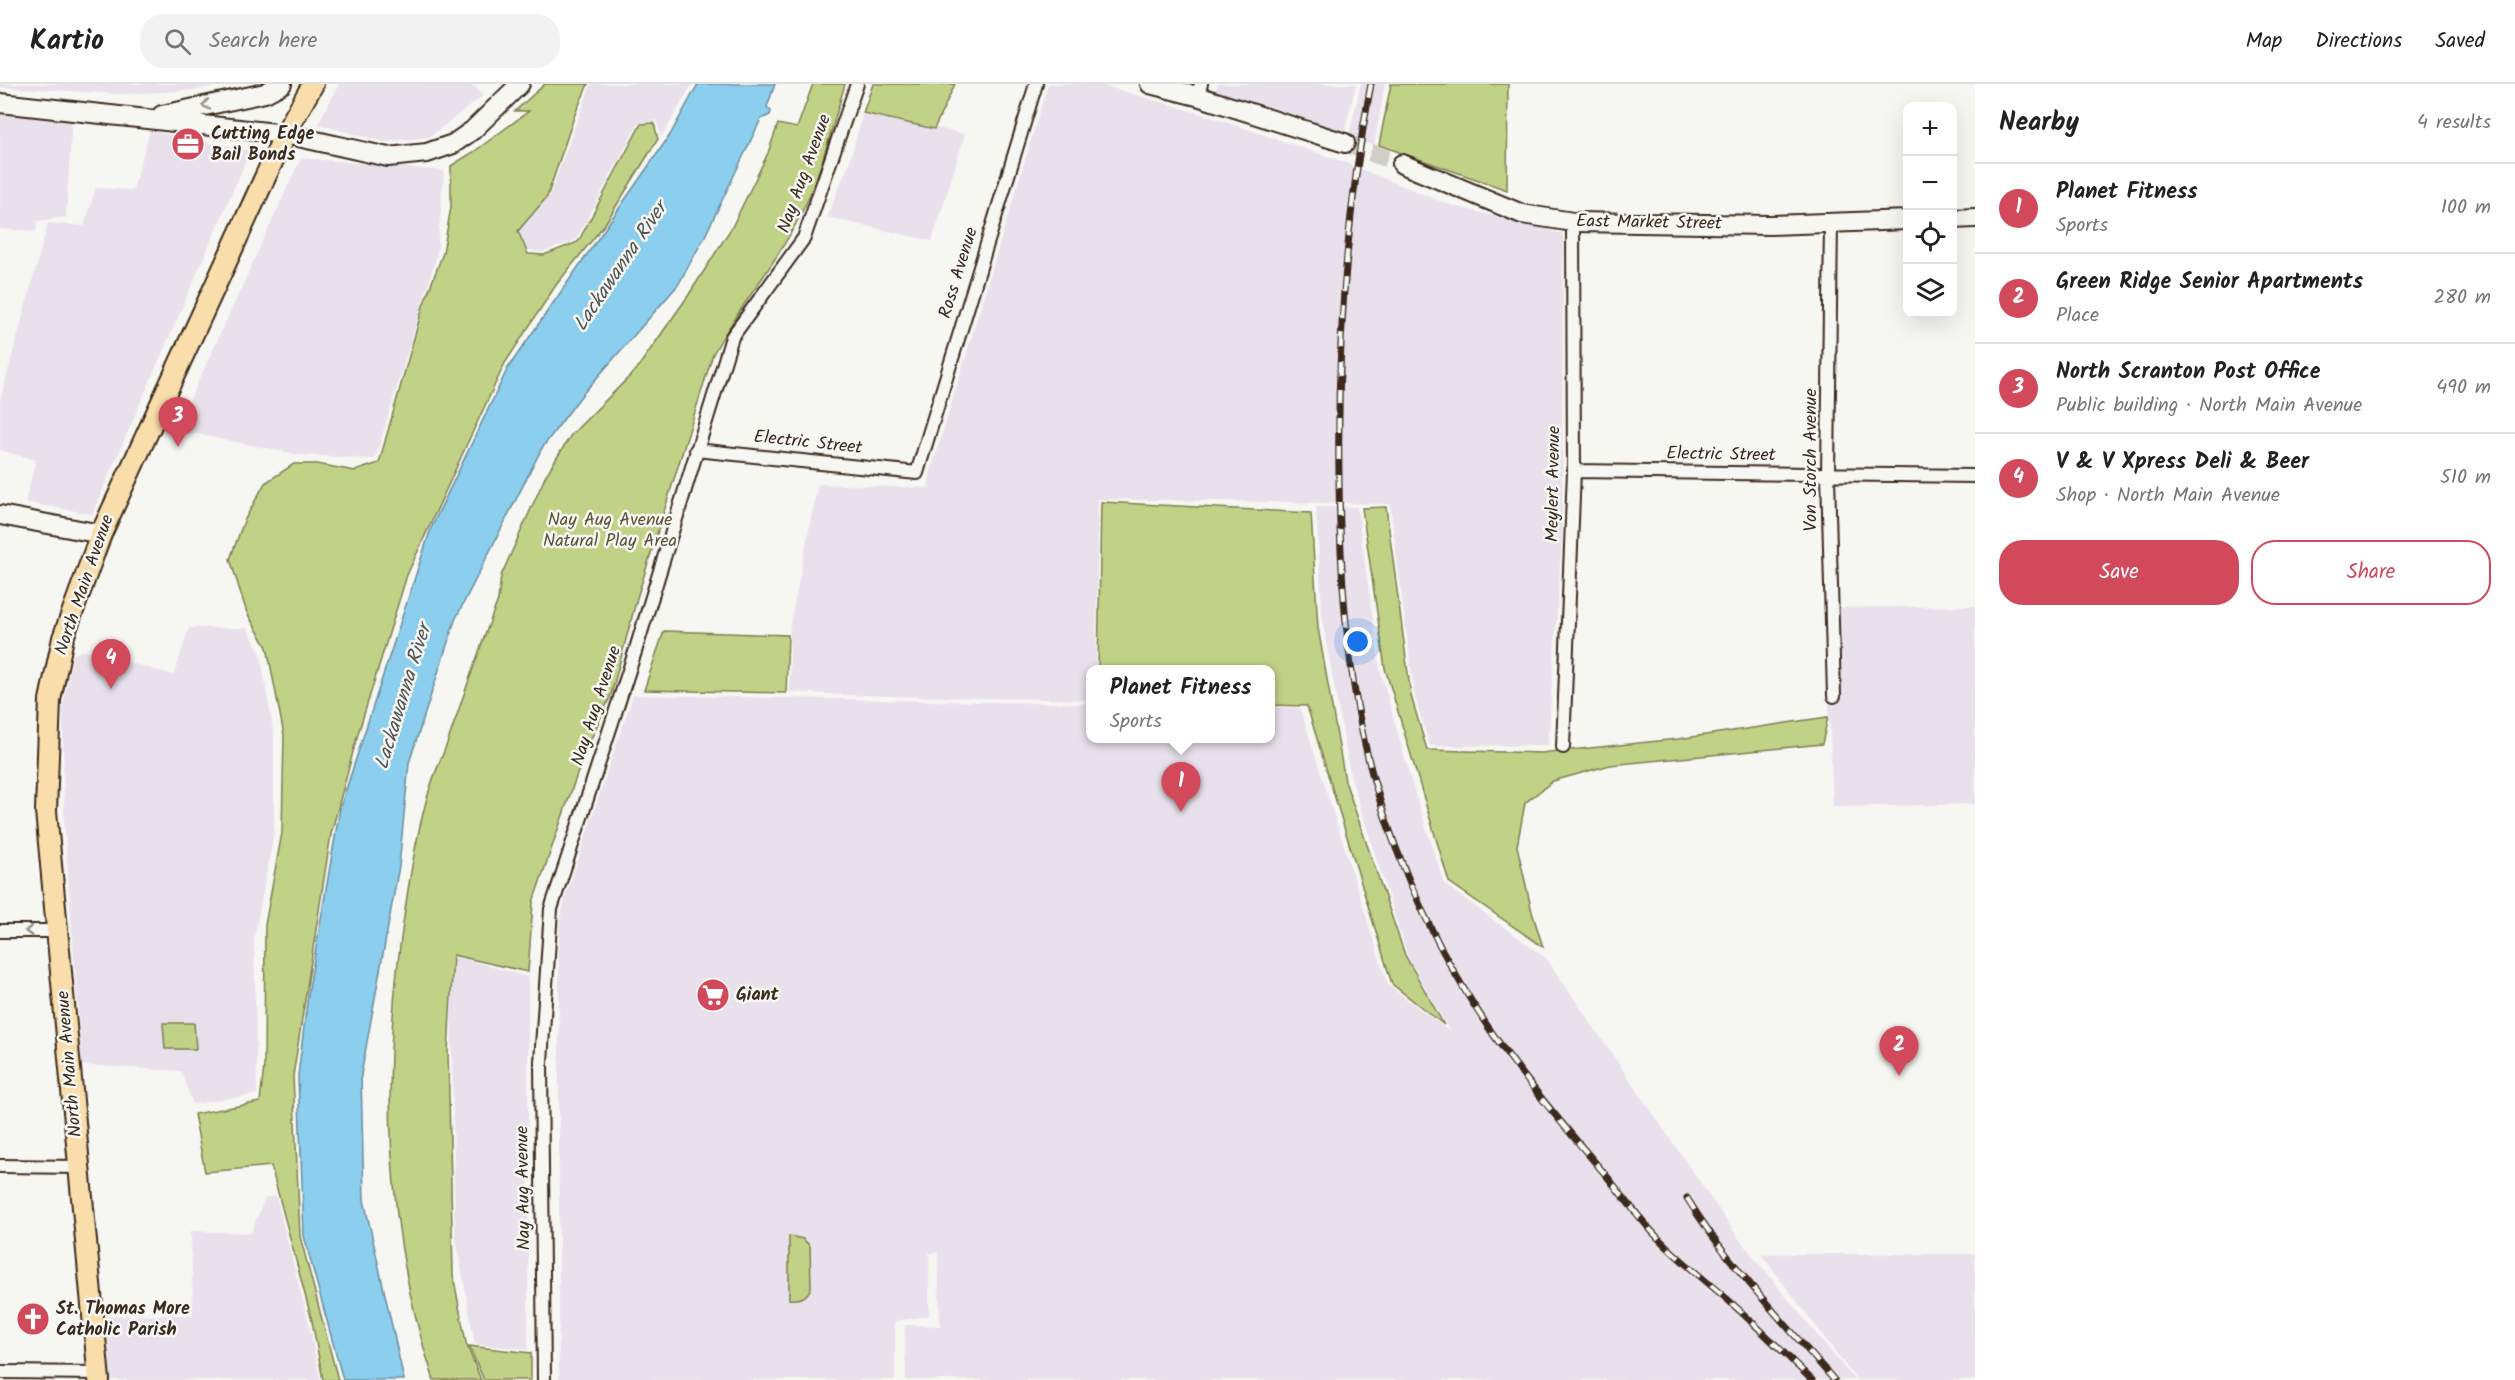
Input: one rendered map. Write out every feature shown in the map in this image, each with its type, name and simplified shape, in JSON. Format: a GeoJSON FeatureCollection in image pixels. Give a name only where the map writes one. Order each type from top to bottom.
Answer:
{"type":"FeatureCollection","features":[{"type":"Feature","properties":{"kind":"main road","name":"North Main Avenue"},"geometry":{"type":"LineString","coordinates":[[99,1376],[46,811],[50,700],[63,638],[101,534],[285,134],[313,84]]}},
{"type":"Feature","properties":{"kind":"street"},"geometry":{"type":"LineString","coordinates":[[145,118],[265,93],[282,84]]}},
{"type":"Feature","properties":{"kind":"street"},"geometry":{"type":"LineString","coordinates":[[0,103],[285,134],[388,157],[427,153],[453,144],[473,130],[520,84]]}},
{"type":"Feature","properties":{"kind":"street","name":"Nay Aug Avenue"},"geometry":{"type":"LineString","coordinates":[[544,1380],[541,1062],[551,909],[635,652],[732,337],[804,238],[856,84]]}},
{"type":"Feature","properties":{"kind":"street","name":"Ross Avenue"},"geometry":{"type":"LineString","coordinates":[[917,473],[1036,84]]}},
{"type":"Feature","properties":{"kind":"street"},"geometry":{"type":"LineString","coordinates":[[1150,84],[1199,90],[1345,143]]}},
{"type":"Feature","properties":{"kind":"street","name":"East Market Street"},"geometry":{"type":"LineString","coordinates":[[1402,164],[1522,214],[1573,222],[1770,225],[1903,220]]}},
{"type":"Feature","properties":{"kind":"street"},"geometry":{"type":"LineString","coordinates":[[1957,219],[1975,218]]}},
{"type":"Feature","properties":{"kind":"street","name":"Meylert Avenue"},"geometry":{"type":"LineString","coordinates":[[1563,747],[1574,471],[1573,222]]}},
{"type":"Feature","properties":{"kind":"street","name":"Von Storch Avenue"},"geometry":{"type":"LineString","coordinates":[[1831,222],[1828,475],[1834,696]]}},
{"type":"Feature","properties":{"kind":"street","name":"Electric Street"},"geometry":{"type":"LineString","coordinates":[[696,450],[917,473]]}},
{"type":"Feature","properties":{"kind":"street","name":"Electric Street"},"geometry":{"type":"LineString","coordinates":[[1574,471],[1975,476]]}},
{"type":"Feature","properties":{"kind":"street"},"geometry":{"type":"LineString","coordinates":[[0,515],[101,534]]}},
{"type":"Feature","properties":{"kind":"street"},"geometry":{"type":"LineString","coordinates":[[0,931],[58,931]]}},
{"type":"Feature","properties":{"kind":"street"},"geometry":{"type":"LineString","coordinates":[[0,1166],[80,1167]]}},
{"type":"Feature","properties":{"kind":"street"},"geometry":{"type":"LineString","coordinates":[[0,1372],[99,1376]]}},
{"type":"Feature","properties":{"kind":"shaded area"},"geometry":{"type":"Polygon","coordinates":[[[0,84],[227,84],[195,90],[122,94],[0,87],[0,84]]]}},
{"type":"Feature","properties":{"kind":"shaded area"},"geometry":{"type":"Polygon","coordinates":[[[339,84],[471,84],[484,95],[429,137],[383,142],[318,124],[339,84]]]}},
{"type":"Feature","properties":{"kind":"shaded area"},"geometry":{"type":"Polygon","coordinates":[[[591,84],[692,84],[661,138],[657,120],[638,124],[576,240],[542,252],[528,250],[518,231],[549,197],[591,84]]]}},
{"type":"Feature","properties":{"kind":"shaded area"},"geometry":{"type":"Polygon","coordinates":[[[1048,84],[1098,84],[1205,115],[1341,161],[1447,204],[1563,234],[1562,537],[1548,745],[1430,746],[1415,698],[1390,504],[1098,499],[1096,665],[1086,665],[1086,700],[790,692],[790,626],[818,484],[928,488],[931,471],[1048,84]]]}},
{"type":"Feature","properties":{"kind":"shaded area"},"geometry":{"type":"Polygon","coordinates":[[[1218,84],[1356,84],[1344,134],[1215,94],[1218,84]]]}},
{"type":"Feature","properties":{"kind":"shaded area"},"geometry":{"type":"Polygon","coordinates":[[[1361,84],[1385,84],[1374,145],[1348,139],[1361,84]]]}},
{"type":"Feature","properties":{"kind":"shaded area"},"geometry":{"type":"Polygon","coordinates":[[[0,113],[72,118],[66,217],[37,221],[36,231],[0,229],[0,113]]]}},
{"type":"Feature","properties":{"kind":"shaded area"},"geometry":{"type":"Polygon","coordinates":[[[863,113],[965,134],[932,241],[827,217],[849,164],[863,113]]]}},
{"type":"Feature","properties":{"kind":"shaded area"},"geometry":{"type":"Polygon","coordinates":[[[150,131],[250,151],[92,514],[25,502],[36,460],[0,450],[0,401],[48,223],[84,226],[96,188],[133,190],[150,131]]]}},
{"type":"Feature","properties":{"kind":"shaded area"},"geometry":{"type":"Polygon","coordinates":[[[301,158],[444,171],[437,255],[375,459],[301,455],[176,430],[301,158]]]}},
{"type":"Feature","properties":{"kind":"shaded area"},"geometry":{"type":"Polygon","coordinates":[[[1316,507],[1357,507],[1380,670],[1413,787],[1444,884],[1546,958],[1739,1239],[1854,1380],[906,1380],[905,1325],[940,1326],[938,1252],[929,1253],[929,1316],[895,1321],[895,1380],[559,1380],[559,925],[567,892],[633,695],[1086,704],[1086,743],[1275,743],[1275,707],[1300,708],[1388,985],[1450,1032],[1408,957],[1351,778],[1323,624],[1316,507]]]}},
{"type":"Feature","properties":{"kind":"shaded area"},"geometry":{"type":"Polygon","coordinates":[[[1975,606],[1975,804],[1833,807],[1825,608],[1975,606]]]}},
{"type":"Feature","properties":{"kind":"shaded area"},"geometry":{"type":"Polygon","coordinates":[[[189,628],[247,628],[260,652],[274,736],[274,833],[254,938],[257,1094],[193,1104],[181,1071],[82,1065],[64,818],[63,706],[73,655],[82,650],[174,675],[189,628]]]}},
{"type":"Feature","properties":{"kind":"shaded area"},"geometry":{"type":"Polygon","coordinates":[[[454,956],[528,977],[528,1349],[475,1344],[455,1234],[451,992],[454,956]]]}},
{"type":"Feature","properties":{"kind":"shaded area"},"geometry":{"type":"Polygon","coordinates":[[[276,1196],[309,1325],[320,1380],[110,1380],[107,1316],[193,1315],[191,1231],[251,1233],[265,1198],[276,1196]]]}},
{"type":"Feature","properties":{"kind":"shaded area"},"geometry":{"type":"Polygon","coordinates":[[[1761,1254],[1975,1254],[1975,1380],[1857,1380],[1761,1254]]]}},
{"type":"Feature","properties":{"kind":"green space"},"geometry":{"type":"Polygon","coordinates":[[[545,84],[588,84],[575,114],[547,197],[518,231],[528,254],[544,255],[578,242],[641,124],[654,123],[658,139],[605,224],[556,285],[505,363],[407,575],[357,737],[331,834],[293,1076],[300,1236],[338,1380],[323,1380],[312,1321],[271,1166],[205,1172],[194,1114],[260,1102],[264,1067],[265,925],[282,833],[284,735],[267,647],[247,613],[230,559],[244,521],[265,483],[294,464],[317,464],[355,471],[379,463],[423,306],[443,253],[451,207],[451,166],[529,111],[515,111],[545,84]]]}},
{"type":"Feature","properties":{"kind":"green space","name":"Nay Aug Avenue Natural Play Area"},"geometry":{"type":"Polygon","coordinates":[[[813,84],[845,84],[821,164],[793,229],[713,354],[637,598],[611,695],[584,754],[533,902],[528,972],[453,955],[448,1052],[453,1275],[466,1343],[481,1380],[434,1380],[417,1324],[396,1209],[390,1092],[392,1033],[404,917],[414,852],[430,788],[498,600],[501,576],[546,475],[571,435],[636,370],[688,296],[732,227],[768,153],[778,124],[797,128],[813,84]]]}},
{"type":"Feature","properties":{"kind":"green space"},"geometry":{"type":"Polygon","coordinates":[[[873,84],[955,84],[934,129],[863,113],[873,84]]]}},
{"type":"Feature","properties":{"kind":"green space"},"geometry":{"type":"Polygon","coordinates":[[[1391,84],[1508,84],[1507,190],[1379,145],[1391,84]]]}},
{"type":"Feature","properties":{"kind":"green space"},"geometry":{"type":"Polygon","coordinates":[[[1101,502],[1311,513],[1318,628],[1345,781],[1405,955],[1444,1025],[1392,984],[1307,706],[1275,705],[1275,665],[1098,665],[1101,502]]]}},
{"type":"Feature","properties":{"kind":"green space"},"geometry":{"type":"Polygon","coordinates":[[[1386,507],[1411,696],[1427,750],[1541,753],[1678,739],[1828,717],[1822,744],[1610,765],[1553,781],[1525,803],[1517,846],[1532,912],[1543,947],[1449,882],[1385,668],[1362,508],[1386,507]]]}},
{"type":"Feature","properties":{"kind":"green space"},"geometry":{"type":"Polygon","coordinates":[[[664,631],[788,635],[786,693],[644,690],[664,631]]]}},
{"type":"Feature","properties":{"kind":"green space"},"geometry":{"type":"Polygon","coordinates":[[[163,1023],[194,1023],[196,1049],[165,1049],[163,1023]]]}},
{"type":"Feature","properties":{"kind":"green space"},"geometry":{"type":"Polygon","coordinates":[[[789,1236],[803,1239],[810,1246],[811,1287],[803,1298],[789,1299],[789,1236]]]}},
{"type":"Feature","properties":{"kind":"green space"},"geometry":{"type":"Polygon","coordinates":[[[469,1346],[531,1353],[531,1380],[484,1380],[469,1346]]]}},
{"type":"Feature","properties":{"kind":"water","name":"Lackawanna River"},"geometry":{"type":"Polygon","coordinates":[[[698,84],[775,84],[767,107],[771,111],[770,115],[761,119],[705,236],[678,285],[581,396],[542,448],[455,620],[409,763],[399,866],[361,1075],[364,1200],[404,1380],[343,1380],[304,1236],[298,1076],[308,994],[340,808],[431,528],[508,368],[670,135],[698,84]]]}},
{"type":"Feature","properties":{"kind":"tunnel"},"geometry":{"type":"LineString","coordinates":[[1345,143],[1402,164]]}},
{"type":"Feature","properties":{"kind":"railway"},"geometry":{"type":"LineString","coordinates":[[1371,84],[1355,181],[1345,279],[1340,378],[1340,515],[1343,591],[1351,668],[1365,744],[1384,814],[1409,881],[1440,946],[1476,1008],[1521,1072],[1654,1233],[1812,1380]]}},
{"type":"Feature","properties":{"kind":"railway"},"geometry":{"type":"LineString","coordinates":[[1687,1198],[1738,1269],[1834,1380]]}},
{"type":"Feature","properties":{"kind":"place","name":"Cutting Edge Bail Bonds"},"geometry":{"type":"Point","coordinates":[188,144]}},
{"type":"Feature","properties":{"kind":"place","name":"North Scranton Post Office"},"geometry":{"type":"Point","coordinates":[178,447]}},
{"type":"Feature","properties":{"kind":"place","name":"V & V Xpress Deli & Beer"},"geometry":{"type":"Point","coordinates":[111,689]}},
{"type":"Feature","properties":{"kind":"place","name":"Planet Fitness"},"geometry":{"type":"Point","coordinates":[1181,812]}},
{"type":"Feature","properties":{"kind":"place","name":"Giant"},"geometry":{"type":"Point","coordinates":[713,995]}},
{"type":"Feature","properties":{"kind":"place","name":"Green Ridge Senior Apartments"},"geometry":{"type":"Point","coordinates":[1899,1076]}},
{"type":"Feature","properties":{"kind":"place","name":"St. Thomas More Catholic Parish"},"geometry":{"type":"Point","coordinates":[33,1319]}}]}
